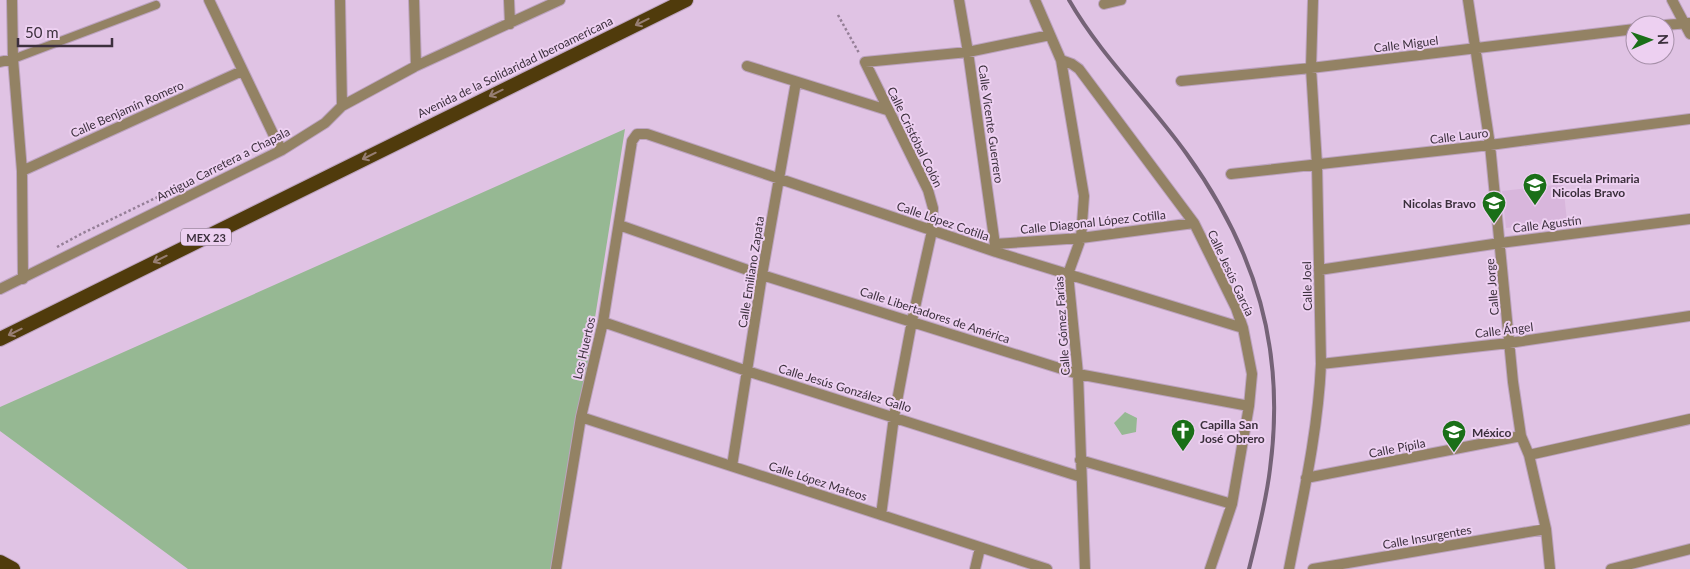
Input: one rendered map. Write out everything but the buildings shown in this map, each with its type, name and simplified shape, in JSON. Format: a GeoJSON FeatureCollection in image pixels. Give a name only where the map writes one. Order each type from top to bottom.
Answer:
{"type":"FeatureCollection","features":[{"type":"Feature","properties":{"kind":"highway","name":"Avenida de la Solidaridad Iberoamericana"},"geometry":{"type":"LineString","coordinates":[[0,339],[686,0]]}},
{"type":"Feature","properties":{"kind":"highway"},"geometry":{"type":"LineString","coordinates":[[0,562],[13,569]]}},
{"type":"Feature","properties":{"kind":"street"},"geometry":{"type":"LineString","coordinates":[[12,0],[13,59],[22,171],[23,279]]}},
{"type":"Feature","properties":{"kind":"street"},"geometry":{"type":"LineString","coordinates":[[209,0],[282,150]]}},
{"type":"Feature","properties":{"kind":"street"},"geometry":{"type":"LineString","coordinates":[[340,0],[342,106]]}},
{"type":"Feature","properties":{"kind":"street"},"geometry":{"type":"LineString","coordinates":[[414,0],[416,66]]}},
{"type":"Feature","properties":{"kind":"street"},"geometry":{"type":"LineString","coordinates":[[509,0],[510,24]]}},
{"type":"Feature","properties":{"kind":"street","name":"Antigua Carretera a Chapala"},"geometry":{"type":"LineString","coordinates":[[0,289],[282,150],[326,123],[342,106],[416,66],[560,0]]}},
{"type":"Feature","properties":{"kind":"street","name":"Calle Vicente Guerrero"},"geometry":{"type":"LineString","coordinates":[[959,0],[995,248]]}},
{"type":"Feature","properties":{"kind":"street","name":"Calle Gómez Farías"},"geometry":{"type":"LineString","coordinates":[[1035,0],[1061,60],[1084,196],[1081,238],[1068,274],[1078,374],[1080,477],[1085,569]]}},
{"type":"Feature","properties":{"kind":"street"},"geometry":{"type":"LineString","coordinates":[[1104,4],[1121,0]]}},
{"type":"Feature","properties":{"kind":"street","name":"Calle Joel"},"geometry":{"type":"LineString","coordinates":[[1289,569],[1320,397],[1319,270],[1311,68],[1313,0]]}},
{"type":"Feature","properties":{"kind":"street","name":"Calle Jorge"},"geometry":{"type":"LineString","coordinates":[[1468,0],[1490,145],[1513,382],[1521,436],[1529,455],[1546,529],[1550,569]]}},
{"type":"Feature","properties":{"kind":"street"},"geometry":{"type":"LineString","coordinates":[[1672,0],[1687,23],[1690,34]]}},
{"type":"Feature","properties":{"kind":"street","name":"Calle Miguel"},"geometry":{"type":"LineString","coordinates":[[1181,81],[1311,68],[1625,30]]}},
{"type":"Feature","properties":{"kind":"street"},"geometry":{"type":"LineString","coordinates":[[865,62],[968,52],[1050,35]]}},
{"type":"Feature","properties":{"kind":"street"},"geometry":{"type":"LineString","coordinates":[[0,62],[13,59]]}},
{"type":"Feature","properties":{"kind":"street","name":"Calle Jesús García"},"geometry":{"type":"LineString","coordinates":[[1061,60],[1079,69],[1194,223],[1236,308],[1243,328],[1252,374],[1250,406],[1232,504],[1210,569]]}},
{"type":"Feature","properties":{"kind":"street","name":"Calle Cristóbal Colón"},"geometry":{"type":"LineString","coordinates":[[865,62],[928,190],[933,208],[932,231],[912,321],[894,417],[881,515]]}},
{"type":"Feature","properties":{"kind":"street"},"geometry":{"type":"LineString","coordinates":[[747,66],[887,110]]}},
{"type":"Feature","properties":{"kind":"street","name":"Calle Benjamín Romero"},"geometry":{"type":"LineString","coordinates":[[22,171],[242,71]]}},
{"type":"Feature","properties":{"kind":"street","name":"Calle Emiliano Zapata"},"geometry":{"type":"LineString","coordinates":[[732,466],[762,275],[796,82]]}},
{"type":"Feature","properties":{"kind":"street","name":"Calle Lauro"},"geometry":{"type":"LineString","coordinates":[[1231,174],[1316,166],[1690,120]]}},
{"type":"Feature","properties":{"kind":"street","name":"Calle López Cotilla"},"geometry":{"type":"LineString","coordinates":[[637,134],[647,134],[932,231],[995,248],[1068,274],[1243,328]]}},
{"type":"Feature","properties":{"kind":"street","name":"Los Huertos"},"geometry":{"type":"LineString","coordinates":[[556,569],[580,417],[603,322],[632,140],[637,134]]}},
{"type":"Feature","properties":{"kind":"street","name":"Calle Agustín"},"geometry":{"type":"LineString","coordinates":[[1319,270],[1500,243],[1690,218]]}},
{"type":"Feature","properties":{"kind":"street","name":"Calle Diagonal López Cotilla"},"geometry":{"type":"LineString","coordinates":[[995,248],[1194,223]]}},
{"type":"Feature","properties":{"kind":"street","name":"Calle Libertadores de América"},"geometry":{"type":"LineString","coordinates":[[619,225],[762,275],[1078,374],[1250,406]]}},
{"type":"Feature","properties":{"kind":"street","name":"Calle Ángel"},"geometry":{"type":"LineString","coordinates":[[1321,364],[1509,343],[1690,316]]}},
{"type":"Feature","properties":{"kind":"street","name":"Calle Jesús González Gallo"},"geometry":{"type":"LineString","coordinates":[[603,322],[748,371],[1080,477]]}},
{"type":"Feature","properties":{"kind":"street","name":"Calle López Mateos"},"geometry":{"type":"LineString","coordinates":[[580,417],[1047,569]]}},
{"type":"Feature","properties":{"kind":"street"},"geometry":{"type":"LineString","coordinates":[[1529,455],[1690,419]]}},
{"type":"Feature","properties":{"kind":"street","name":"Calle Pípila"},"geometry":{"type":"LineString","coordinates":[[1306,478],[1521,436]]}},
{"type":"Feature","properties":{"kind":"street"},"geometry":{"type":"LineString","coordinates":[[1080,460],[1232,504]]}},
{"type":"Feature","properties":{"kind":"street","name":"Calle Insurgentes"},"geometry":{"type":"LineString","coordinates":[[1313,569],[1546,529]]}},
{"type":"Feature","properties":{"kind":"street"},"geometry":{"type":"LineString","coordinates":[[975,569],[980,548]]}},
{"type":"Feature","properties":{"kind":"street"},"geometry":{"type":"LineString","coordinates":[[1611,569],[1690,548]]}},
{"type":"Feature","properties":{"kind":"lane"},"geometry":{"type":"LineString","coordinates":[[13,59],[156,5]]}},
{"type":"Feature","properties":{"kind":"path"},"geometry":{"type":"LineString","coordinates":[[838,15],[865,62]]}},
{"type":"Feature","properties":{"kind":"shaded area","name":"Escuela Primaria Nicolas Bravo"},"geometry":{"type":"Polygon","coordinates":[[[1563,184],[1567,221],[1506,228],[1502,191],[1563,184]]]}},
{"type":"Feature","properties":{"kind":"green space"},"geometry":{"type":"Polygon","coordinates":[[[625,129],[555,569],[188,569],[0,431],[0,407],[625,129]]]}},
{"type":"Feature","properties":{"kind":"green space"},"geometry":{"type":"Polygon","coordinates":[[[1125,412],[1137,418],[1136,432],[1122,435],[1114,423],[1125,412]]]}},
{"type":"Feature","properties":{"kind":"railway"},"geometry":{"type":"LineString","coordinates":[[1069,0],[1110,59],[1186,153],[1231,226],[1248,264],[1260,302],[1269,342],[1273,383],[1274,425],[1266,494],[1249,569]]}},
{"type":"Feature","properties":{"kind":"place","name":"Escuela Primaria Nicolas Bravo"},"geometry":{"type":"Point","coordinates":[1535,206]}},
{"type":"Feature","properties":{"kind":"place","name":"Nicolas Bravo"},"geometry":{"type":"Point","coordinates":[1494,224]}},
{"type":"Feature","properties":{"kind":"place","name":"Capilla San José Obrero"},"geometry":{"type":"Point","coordinates":[1183,452]}},
{"type":"Feature","properties":{"kind":"place","name":"México"},"geometry":{"type":"Point","coordinates":[1454,453]}}]}
